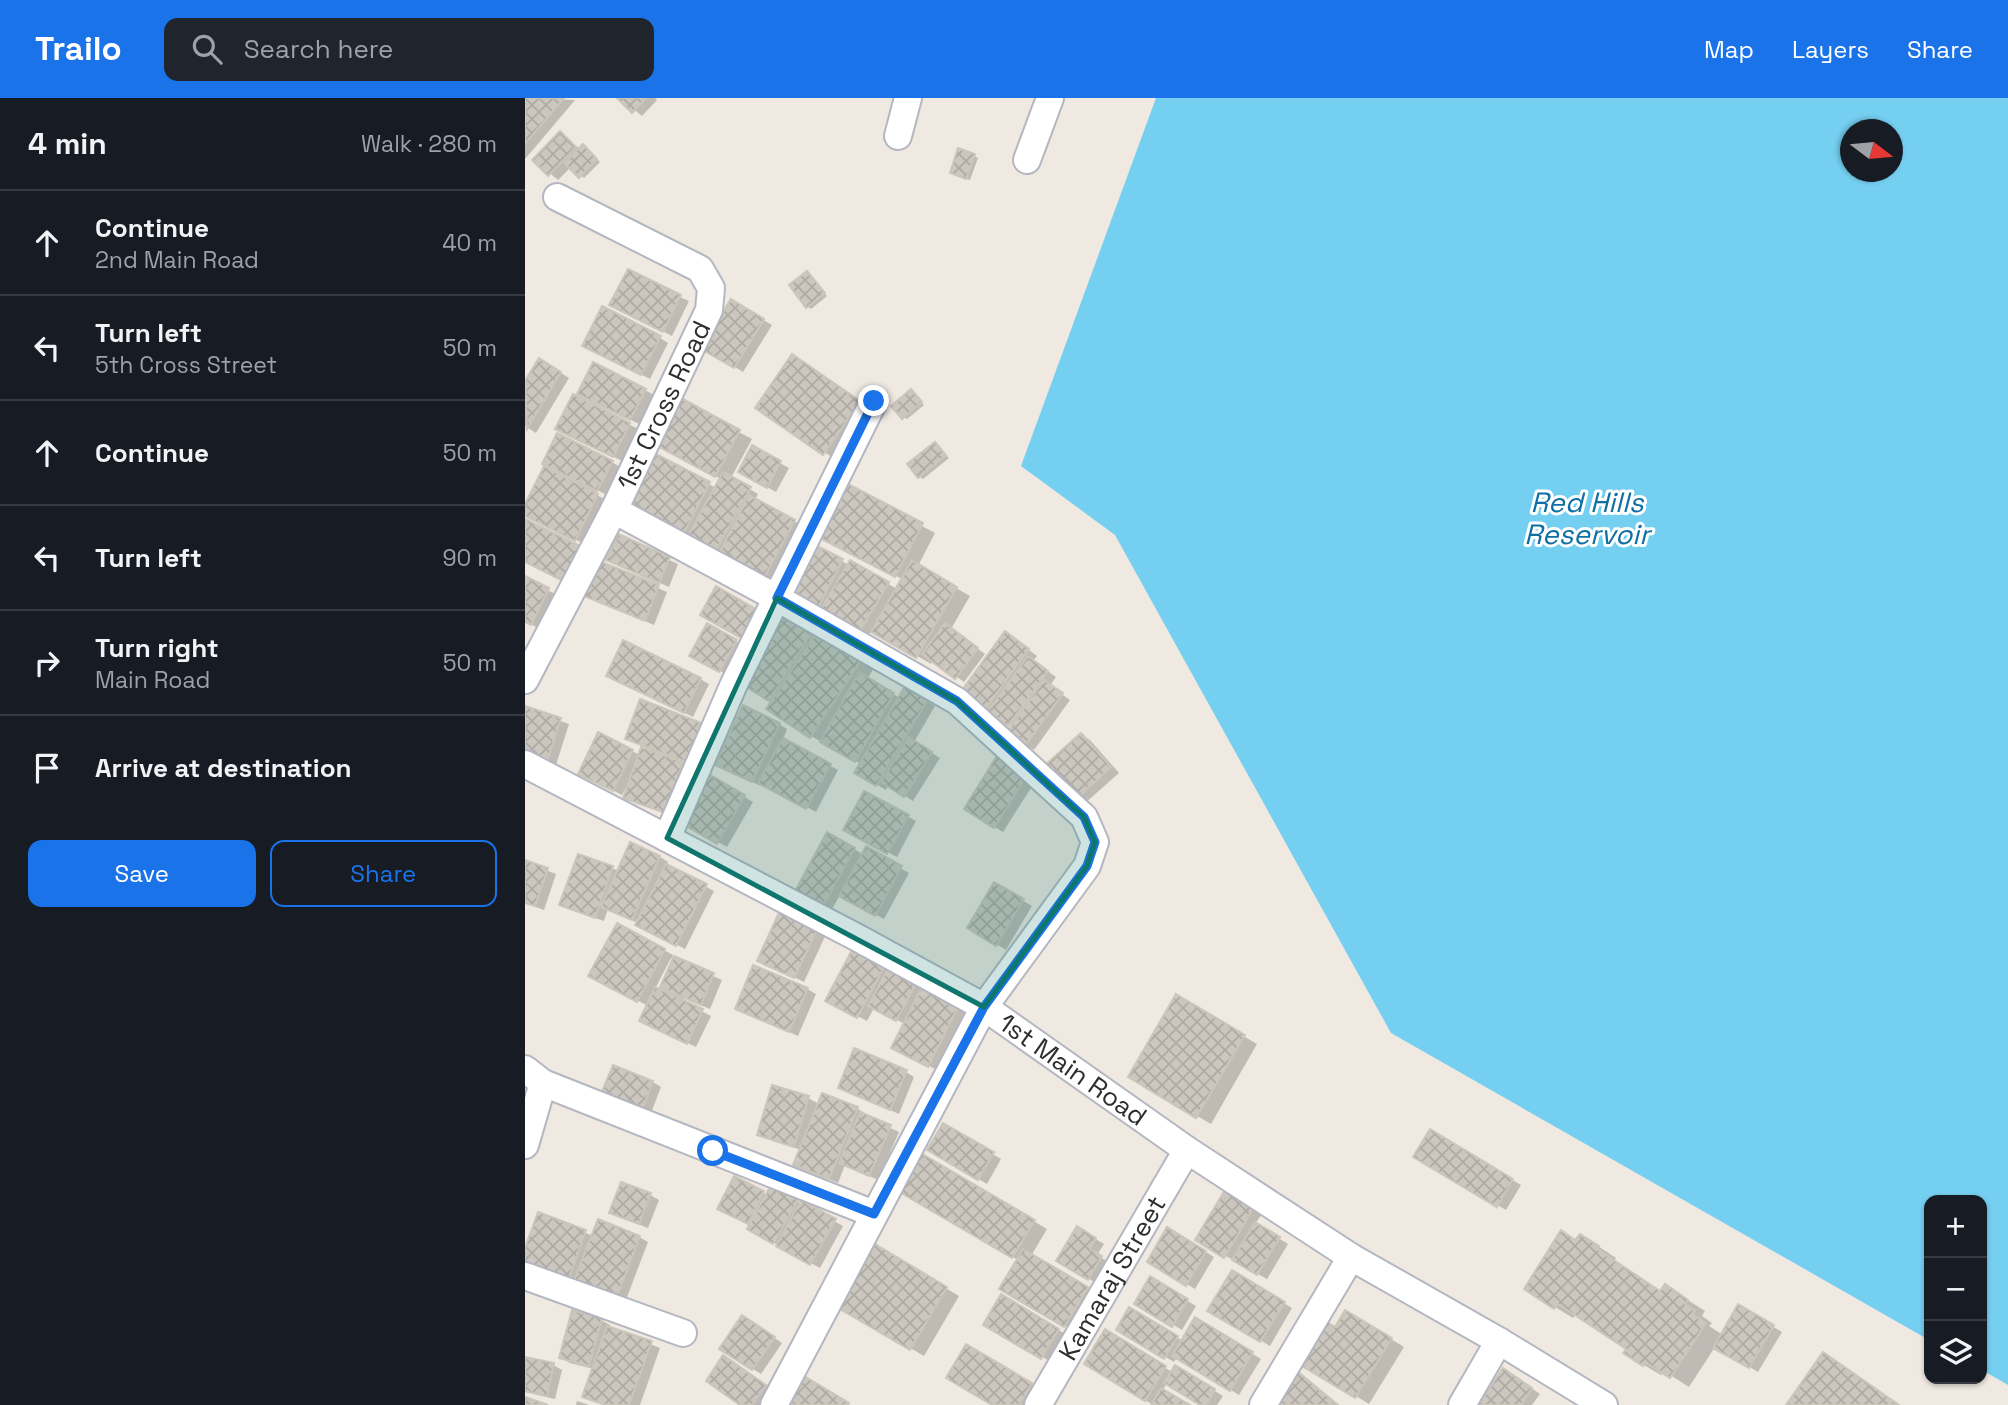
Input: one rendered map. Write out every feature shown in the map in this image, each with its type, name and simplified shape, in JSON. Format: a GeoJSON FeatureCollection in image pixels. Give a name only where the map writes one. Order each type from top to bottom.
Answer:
{"type":"FeatureCollection","features":[{"type":"Feature","properties":{"kind":"street"},"geometry":{"type":"LineString","coordinates":[[898,136],[908,98]]}},
{"type":"Feature","properties":{"kind":"street"},"geometry":{"type":"LineString","coordinates":[[1027,160],[1050,98]]}},
{"type":"Feature","properties":{"kind":"street","name":"1st Cross Road"},"geometry":{"type":"LineString","coordinates":[[525,680],[614,510],[709,310],[711,288],[700,269],[558,197]]}},
{"type":"Feature","properties":{"kind":"street"},"geometry":{"type":"LineString","coordinates":[[667,838],[734,684],[874,401]]}},
{"type":"Feature","properties":{"kind":"street"},"geometry":{"type":"LineString","coordinates":[[614,510],[777,598],[957,701],[1084,817],[1095,842],[1087,866],[984,1007],[774,1405]]}},
{"type":"Feature","properties":{"kind":"street","name":"1st Main Road"},"geometry":{"type":"LineString","coordinates":[[525,764],[984,1007],[1187,1150],[1352,1257],[1604,1405]]}},
{"type":"Feature","properties":{"kind":"street"},"geometry":{"type":"LineString","coordinates":[[525,1145],[534,1076],[874,1214]]}},
{"type":"Feature","properties":{"kind":"street","name":"Kamaraj Street"},"geometry":{"type":"LineString","coordinates":[[1038,1405],[1187,1150]]}},
{"type":"Feature","properties":{"kind":"street"},"geometry":{"type":"LineString","coordinates":[[1263,1405],[1352,1257]]}},
{"type":"Feature","properties":{"kind":"street"},"geometry":{"type":"LineString","coordinates":[[525,1276],[683,1333]]}},
{"type":"Feature","properties":{"kind":"street"},"geometry":{"type":"LineString","coordinates":[[1462,1405],[1499,1341]]}},
{"type":"Feature","properties":{"kind":"highlighted area"},"geometry":{"type":"Polygon","coordinates":[[[777,598],[957,701],[1084,817],[1095,842],[1087,866],[984,1007],[667,838],[777,598]]]}},
{"type":"Feature","properties":{"kind":"water","name":"Red Hills Reservoir"},"geometry":{"type":"Polygon","coordinates":[[[1156,98],[2008,98],[2008,1385],[1987,1373],[1987,1195],[1924,1195],[1924,1337],[1391,1033],[1115,535],[1021,466],[1156,98]]]}},
{"type":"Feature","properties":{"kind":"building"},"geometry":{"type":"Polygon","coordinates":[[[525,98],[564,98],[525,144],[525,98]]]}},
{"type":"Feature","properties":{"kind":"building"},"geometry":{"type":"Polygon","coordinates":[[[617,98],[646,98],[632,113],[617,98]]]}},
{"type":"Feature","properties":{"kind":"building"},"geometry":{"type":"Polygon","coordinates":[[[560,131],[576,147],[548,176],[532,160],[560,131]]]}},
{"type":"Feature","properties":{"kind":"building"},"geometry":{"type":"Polygon","coordinates":[[[583,144],[597,159],[579,178],[564,163],[583,144]]]}},
{"type":"Feature","properties":{"kind":"building"},"geometry":{"type":"Polygon","coordinates":[[[958,148],[975,154],[966,179],[950,173],[958,148]]]}},
{"type":"Feature","properties":{"kind":"building"},"geometry":{"type":"Polygon","coordinates":[[[628,269],[681,295],[663,332],[609,305],[628,269]]]}},
{"type":"Feature","properties":{"kind":"building"},"geometry":{"type":"Polygon","coordinates":[[[807,271],[825,293],[806,308],[789,285],[807,271]]]}},
{"type":"Feature","properties":{"kind":"building"},"geometry":{"type":"Polygon","coordinates":[[[731,299],[764,319],[734,368],[701,349],[731,299]]]}},
{"type":"Feature","properties":{"kind":"building"},"geometry":{"type":"Polygon","coordinates":[[[602,306],[661,336],[641,375],[582,346],[602,306]]]}},
{"type":"Feature","properties":{"kind":"building"},"geometry":{"type":"Polygon","coordinates":[[[792,354],[860,401],[823,455],[755,408],[792,354]]]}},
{"type":"Feature","properties":{"kind":"building"},"geometry":{"type":"Polygon","coordinates":[[[539,358],[561,372],[527,429],[525,381],[539,358]]]}},
{"type":"Feature","properties":{"kind":"building"},"geometry":{"type":"Polygon","coordinates":[[[593,362],[646,389],[630,420],[577,394],[593,362]]]}},
{"type":"Feature","properties":{"kind":"building"},"geometry":{"type":"Polygon","coordinates":[[[911,389],[922,402],[902,419],[891,406],[911,389]]]}},
{"type":"Feature","properties":{"kind":"building"},"geometry":{"type":"Polygon","coordinates":[[[573,394],[630,423],[613,457],[555,429],[573,394]]]}},
{"type":"Feature","properties":{"kind":"building"},"geometry":{"type":"Polygon","coordinates":[[[679,397],[740,430],[715,477],[654,444],[679,397]]]}},
{"type":"Feature","properties":{"kind":"building"},"geometry":{"type":"Polygon","coordinates":[[[557,433],[613,461],[597,491],[542,464],[557,433]]]}},
{"type":"Feature","properties":{"kind":"building"},"geometry":{"type":"Polygon","coordinates":[[[935,442],[946,455],[918,478],[907,464],[935,442]]]}},
{"type":"Feature","properties":{"kind":"building"},"geometry":{"type":"Polygon","coordinates":[[[752,445],[781,461],[767,488],[738,472],[752,445]]]}},
{"type":"Feature","properties":{"kind":"building"},"geometry":{"type":"Polygon","coordinates":[[[652,452],[710,482],[684,533],[626,503],[652,452]]]}},
{"type":"Feature","properties":{"kind":"building"},"geometry":{"type":"Polygon","coordinates":[[[544,466],[598,494],[575,541],[525,516],[525,504],[544,466]]]}},
{"type":"Feature","properties":{"kind":"building"},"geometry":{"type":"Polygon","coordinates":[[[723,472],[751,487],[715,552],[688,536],[723,472]]]}},
{"type":"Feature","properties":{"kind":"building"},"geometry":{"type":"Polygon","coordinates":[[[846,483],[923,523],[895,577],[818,537],[846,483]]]}},
{"type":"Feature","properties":{"kind":"building"},"geometry":{"type":"Polygon","coordinates":[[[749,495],[795,520],[762,581],[717,557],[749,495]]]}},
{"type":"Feature","properties":{"kind":"building"},"geometry":{"type":"Polygon","coordinates":[[[525,519],[580,546],[563,581],[525,562],[525,519]]]}},
{"type":"Feature","properties":{"kind":"building"},"geometry":{"type":"Polygon","coordinates":[[[618,534],[670,557],[659,583],[606,560],[618,534]]]}},
{"type":"Feature","properties":{"kind":"building"},"geometry":{"type":"Polygon","coordinates":[[[813,544],[843,559],[816,612],[785,596],[813,544]]]}},
{"type":"Feature","properties":{"kind":"building"},"geometry":{"type":"Polygon","coordinates":[[[850,560],[889,582],[858,634],[820,611],[850,560]]]}},
{"type":"Feature","properties":{"kind":"building"},"geometry":{"type":"Polygon","coordinates":[[[912,560],[957,587],[916,658],[871,632],[912,560]]]}},
{"type":"Feature","properties":{"kind":"building"},"geometry":{"type":"Polygon","coordinates":[[[599,561],[659,585],[645,621],[584,596],[599,561]]]}},
{"type":"Feature","properties":{"kind":"building"},"geometry":{"type":"Polygon","coordinates":[[[525,576],[549,588],[531,625],[525,622],[525,576]]]}},
{"type":"Feature","properties":{"kind":"building"},"geometry":{"type":"Polygon","coordinates":[[[716,586],[764,614],[748,642],[700,615],[716,586]]]}},
{"type":"Feature","properties":{"kind":"building"},"geometry":{"type":"Polygon","coordinates":[[[782,611],[813,630],[769,701],[738,682],[782,611]]]}},
{"type":"Feature","properties":{"kind":"building"},"geometry":{"type":"Polygon","coordinates":[[[707,623],[737,640],[719,672],[689,656],[707,623]]]}},
{"type":"Feature","properties":{"kind":"building"},"geometry":{"type":"Polygon","coordinates":[[[945,623],[978,648],[955,679],[922,654],[945,623]]]}},
{"type":"Feature","properties":{"kind":"building"},"geometry":{"type":"Polygon","coordinates":[[[820,627],[864,656],[810,738],[766,709],[820,627]]]}},
{"type":"Feature","properties":{"kind":"building"},"geometry":{"type":"Polygon","coordinates":[[[1005,631],[1029,649],[984,711],[960,693],[1005,631]]]}},
{"type":"Feature","properties":{"kind":"building"},"geometry":{"type":"Polygon","coordinates":[[[623,640],[701,678],[684,713],[606,676],[623,640]]]}},
{"type":"Feature","properties":{"kind":"building"},"geometry":{"type":"Polygon","coordinates":[[[1028,656],[1048,671],[1008,726],[988,711],[1028,656]]]}},
{"type":"Feature","properties":{"kind":"building"},"geometry":{"type":"Polygon","coordinates":[[[859,672],[894,693],[855,762],[820,742],[859,672]]]}},
{"type":"Feature","properties":{"kind":"building"},"geometry":{"type":"Polygon","coordinates":[[[1044,680],[1063,693],[1025,746],[1006,733],[1044,680]]]}},
{"type":"Feature","properties":{"kind":"building"},"geometry":{"type":"Polygon","coordinates":[[[905,686],[928,699],[876,786],[854,773],[905,686]]]}},
{"type":"Feature","properties":{"kind":"building"},"geometry":{"type":"Polygon","coordinates":[[[640,699],[704,724],[689,763],[625,739],[640,699]]]}},
{"type":"Feature","properties":{"kind":"building"},"geometry":{"type":"Polygon","coordinates":[[[743,705],[780,723],[752,782],[715,765],[743,705]]]}},
{"type":"Feature","properties":{"kind":"building"},"geometry":{"type":"Polygon","coordinates":[[[525,706],[561,718],[546,765],[525,758],[525,706]]]}},
{"type":"Feature","properties":{"kind":"building"},"geometry":{"type":"Polygon","coordinates":[[[598,732],[633,750],[613,791],[578,774],[598,732]]]}},
{"type":"Feature","properties":{"kind":"building"},"geometry":{"type":"Polygon","coordinates":[[[1081,733],[1111,767],[1075,800],[1044,766],[1081,733]]]}},
{"type":"Feature","properties":{"kind":"building"},"geometry":{"type":"Polygon","coordinates":[[[909,737],[932,752],[904,797],[881,782],[909,737]]]}},
{"type":"Feature","properties":{"kind":"building"},"geometry":{"type":"Polygon","coordinates":[[[783,738],[831,764],[806,809],[758,783],[783,738]]]}},
{"type":"Feature","properties":{"kind":"building"},"geometry":{"type":"Polygon","coordinates":[[[641,747],[683,762],[665,813],[623,798],[641,747]]]}},
{"type":"Feature","properties":{"kind":"building"},"geometry":{"type":"Polygon","coordinates":[[[998,754],[1028,774],[994,828],[964,809],[998,754]]]}},
{"type":"Feature","properties":{"kind":"building"},"geometry":{"type":"Polygon","coordinates":[[[707,773],[745,795],[717,844],[679,822],[707,773]]]}},
{"type":"Feature","properties":{"kind":"building"},"geometry":{"type":"Polygon","coordinates":[[[864,791],[909,815],[887,854],[843,830],[864,791]]]}},
{"type":"Feature","properties":{"kind":"building"},"geometry":{"type":"Polygon","coordinates":[[[827,832],[855,848],[822,908],[794,893],[827,832]]]}},
{"type":"Feature","properties":{"kind":"building"},"geometry":{"type":"Polygon","coordinates":[[[630,842],[660,856],[632,920],[601,907],[630,842]]]}},
{"type":"Feature","properties":{"kind":"building"},"geometry":{"type":"Polygon","coordinates":[[[866,846],[902,866],[875,916],[839,896],[866,846]]]}},
{"type":"Feature","properties":{"kind":"building"},"geometry":{"type":"Polygon","coordinates":[[[578,854],[613,866],[595,918],[559,905],[578,854]]]}},
{"type":"Feature","properties":{"kind":"building"},"geometry":{"type":"Polygon","coordinates":[[[525,860],[548,868],[535,906],[525,903],[525,860]]]}},
{"type":"Feature","properties":{"kind":"building"},"geometry":{"type":"Polygon","coordinates":[[[666,864],[707,884],[676,946],[635,925],[666,864]]]}},
{"type":"Feature","properties":{"kind":"building"},"geometry":{"type":"Polygon","coordinates":[[[994,882],[1024,899],[996,946],[967,928],[994,882]]]}},
{"type":"Feature","properties":{"kind":"building"},"geometry":{"type":"Polygon","coordinates":[[[781,908],[819,926],[794,978],[757,961],[781,908]]]}},
{"type":"Feature","properties":{"kind":"building"},"geometry":{"type":"Polygon","coordinates":[[[617,923],[665,949],[637,1002],[588,976],[617,923]]]}},
{"type":"Feature","properties":{"kind":"building"},"geometry":{"type":"Polygon","coordinates":[[[853,948],[885,965],[857,1018],[825,1001],[853,948]]]}},
{"type":"Feature","properties":{"kind":"building"},"geometry":{"type":"Polygon","coordinates":[[[674,956],[714,973],[701,1005],[660,987],[674,956]]]}},
{"type":"Feature","properties":{"kind":"building"},"geometry":{"type":"Polygon","coordinates":[[[753,965],[808,988],[789,1032],[735,1009],[753,965]]]}},
{"type":"Feature","properties":{"kind":"building"},"geometry":{"type":"Polygon","coordinates":[[[889,967],[917,982],[896,1021],[868,1006],[889,967]]]}},
{"type":"Feature","properties":{"kind":"building"},"geometry":{"type":"Polygon","coordinates":[[[655,987],[703,1009],[687,1044],[639,1021],[655,987]]]}},
{"type":"Feature","properties":{"kind":"building"},"geometry":{"type":"Polygon","coordinates":[[[922,987],[959,1005],[928,1067],[891,1048],[922,987]]]}},
{"type":"Feature","properties":{"kind":"building"},"geometry":{"type":"Polygon","coordinates":[[[1176,994],[1245,1035],[1196,1118],[1128,1077],[1176,994]]]}},
{"type":"Feature","properties":{"kind":"building"},"geometry":{"type":"Polygon","coordinates":[[[854,1048],[907,1070],[890,1110],[838,1088],[854,1048]]]}},
{"type":"Feature","properties":{"kind":"building"},"geometry":{"type":"Polygon","coordinates":[[[613,1065],[653,1081],[642,1110],[601,1094],[613,1065]]]}},
{"type":"Feature","properties":{"kind":"building"},"geometry":{"type":"Polygon","coordinates":[[[772,1085],[809,1096],[794,1147],[757,1135],[772,1085]]]}},
{"type":"Feature","properties":{"kind":"building"},"geometry":{"type":"Polygon","coordinates":[[[822,1093],[858,1107],[829,1179],[793,1165],[822,1093]]]}},
{"type":"Feature","properties":{"kind":"building"},"geometry":{"type":"Polygon","coordinates":[[[860,1112],[891,1125],[869,1176],[839,1163],[860,1112]]]}},
{"type":"Feature","properties":{"kind":"building"},"geometry":{"type":"Polygon","coordinates":[[[943,1123],[994,1152],[978,1180],[927,1150],[943,1123]]]}},
{"type":"Feature","properties":{"kind":"building"},"geometry":{"type":"Polygon","coordinates":[[[1430,1129],[1513,1179],[1497,1207],[1413,1157],[1430,1129]]]}},
{"type":"Feature","properties":{"kind":"building"},"geometry":{"type":"Polygon","coordinates":[[[919,1152],[1035,1220],[1012,1258],[896,1190],[919,1152]]]}},
{"type":"Feature","properties":{"kind":"building"},"geometry":{"type":"Polygon","coordinates":[[[734,1176],[764,1191],[748,1224],[717,1209],[734,1176]]]}},
{"type":"Feature","properties":{"kind":"building"},"geometry":{"type":"Polygon","coordinates":[[[621,1182],[651,1193],[639,1224],[609,1213],[621,1182]]]}},
{"type":"Feature","properties":{"kind":"building"},"geometry":{"type":"Polygon","coordinates":[[[771,1185],[798,1200],[773,1244],[747,1229],[771,1185]]]}},
{"type":"Feature","properties":{"kind":"building"},"geometry":{"type":"Polygon","coordinates":[[[1225,1190],[1254,1207],[1224,1258],[1195,1240],[1225,1190]]]}},
{"type":"Feature","properties":{"kind":"building"},"geometry":{"type":"Polygon","coordinates":[[[801,1200],[836,1219],[810,1265],[776,1246],[801,1200]]]}},
{"type":"Feature","properties":{"kind":"building"},"geometry":{"type":"Polygon","coordinates":[[[538,1212],[586,1230],[569,1278],[525,1262],[525,1248],[538,1212]]]}},
{"type":"Feature","properties":{"kind":"building"},"geometry":{"type":"Polygon","coordinates":[[[598,1219],[640,1236],[615,1302],[572,1286],[598,1219]]]}},
{"type":"Feature","properties":{"kind":"building"},"geometry":{"type":"Polygon","coordinates":[[[1255,1222],[1280,1237],[1257,1275],[1232,1260],[1255,1222]]]}},
{"type":"Feature","properties":{"kind":"building"},"geometry":{"type":"Polygon","coordinates":[[[1077,1226],[1096,1238],[1090,1249],[1102,1256],[1088,1280],[1056,1261],[1077,1226]]]}},
{"type":"Feature","properties":{"kind":"building"},"geometry":{"type":"Polygon","coordinates":[[[1167,1227],[1206,1251],[1186,1286],[1147,1262],[1167,1227]]]}},
{"type":"Feature","properties":{"kind":"building"},"geometry":{"type":"Polygon","coordinates":[[[1561,1230],[1575,1240],[1580,1234],[1599,1246],[1597,1249],[1660,1291],[1665,1284],[1688,1300],[1685,1304],[1695,1311],[1693,1315],[1706,1323],[1670,1378],[1645,1362],[1643,1366],[1623,1353],[1626,1349],[1558,1304],[1554,1309],[1524,1289],[1561,1230]]]}},
{"type":"Feature","properties":{"kind":"building"},"geometry":{"type":"Polygon","coordinates":[[[875,1244],[947,1287],[910,1350],[838,1308],[875,1244]]]}},
{"type":"Feature","properties":{"kind":"building"},"geometry":{"type":"Polygon","coordinates":[[[1023,1249],[1088,1287],[1064,1327],[999,1289],[1023,1249]]]}},
{"type":"Feature","properties":{"kind":"building"},"geometry":{"type":"Polygon","coordinates":[[[1232,1270],[1285,1302],[1260,1342],[1207,1311],[1232,1270]]]}},
{"type":"Feature","properties":{"kind":"building"},"geometry":{"type":"Polygon","coordinates":[[[1150,1276],[1188,1299],[1172,1327],[1134,1304],[1150,1276]]]}},
{"type":"Feature","properties":{"kind":"building"},"geometry":{"type":"Polygon","coordinates":[[[1001,1294],[1059,1329],[1041,1359],[983,1325],[1001,1294]]]}},
{"type":"Feature","properties":{"kind":"building"},"geometry":{"type":"Polygon","coordinates":[[[1738,1304],[1774,1325],[1749,1368],[1713,1348],[1738,1304]]]}},
{"type":"Feature","properties":{"kind":"building"},"geometry":{"type":"Polygon","coordinates":[[[1129,1307],[1178,1336],[1164,1359],[1116,1330],[1129,1307]]]}},
{"type":"Feature","properties":{"kind":"building"},"geometry":{"type":"Polygon","coordinates":[[[572,1310],[602,1318],[589,1366],[559,1358],[572,1310]]]}},
{"type":"Feature","properties":{"kind":"building"},"geometry":{"type":"Polygon","coordinates":[[[1345,1310],[1392,1338],[1355,1398],[1292,1360],[1327,1322],[1335,1327],[1345,1310]]]}},
{"type":"Feature","properties":{"kind":"building"},"geometry":{"type":"Polygon","coordinates":[[[742,1315],[775,1337],[752,1370],[719,1349],[742,1315]]]}},
{"type":"Feature","properties":{"kind":"building"},"geometry":{"type":"Polygon","coordinates":[[[1195,1317],[1253,1352],[1230,1391],[1172,1356],[1195,1317]]]}},
{"type":"Feature","properties":{"kind":"building"},"geometry":{"type":"Polygon","coordinates":[[[607,1326],[652,1341],[629,1405],[606,1405],[582,1397],[607,1326]]]}},
{"type":"Feature","properties":{"kind":"building"},"geometry":{"type":"Polygon","coordinates":[[[1105,1329],[1166,1366],[1145,1401],[1084,1364],[1105,1329]]]}},
{"type":"Feature","properties":{"kind":"building"},"geometry":{"type":"Polygon","coordinates":[[[966,1344],[1032,1383],[1019,1405],[992,1405],[946,1378],[966,1344]]]}},
{"type":"Feature","properties":{"kind":"building"},"geometry":{"type":"Polygon","coordinates":[[[1823,1352],[1899,1405],[1786,1405],[1823,1352]]]}},
{"type":"Feature","properties":{"kind":"building"},"geometry":{"type":"Polygon","coordinates":[[[723,1355],[766,1385],[752,1405],[740,1405],[706,1381],[723,1355]]]}},
{"type":"Feature","properties":{"kind":"building"},"geometry":{"type":"Polygon","coordinates":[[[525,1357],[554,1363],[547,1396],[525,1391],[525,1357]]]}},
{"type":"Feature","properties":{"kind":"building"},"geometry":{"type":"Polygon","coordinates":[[[1175,1365],[1215,1389],[1206,1405],[1200,1405],[1164,1383],[1175,1365]]]}},
{"type":"Feature","properties":{"kind":"building"},"geometry":{"type":"Polygon","coordinates":[[[1503,1368],[1532,1388],[1521,1405],[1478,1405],[1503,1368]]]}},
{"type":"Feature","properties":{"kind":"building"},"geometry":{"type":"Polygon","coordinates":[[[1297,1371],[1338,1405],[1273,1405],[1297,1371]]]}},
{"type":"Feature","properties":{"kind":"building"},"geometry":{"type":"Polygon","coordinates":[[[804,1376],[849,1403],[848,1405],[787,1405],[804,1376]]]}},
{"type":"Feature","properties":{"kind":"building"},"geometry":{"type":"Polygon","coordinates":[[[1161,1388],[1190,1405],[1151,1405],[1161,1388]]]}},
{"type":"Feature","properties":{"kind":"building"},"geometry":{"type":"Polygon","coordinates":[[[525,1397],[548,1405],[525,1405],[525,1397]]]}},
{"type":"Feature","properties":{"kind":"route"},"geometry":{"type":"LineString","coordinates":[[713,1151],[874,1214],[984,1007],[1087,866],[1095,842],[1084,817],[957,701],[777,598],[874,401]]}}]}
